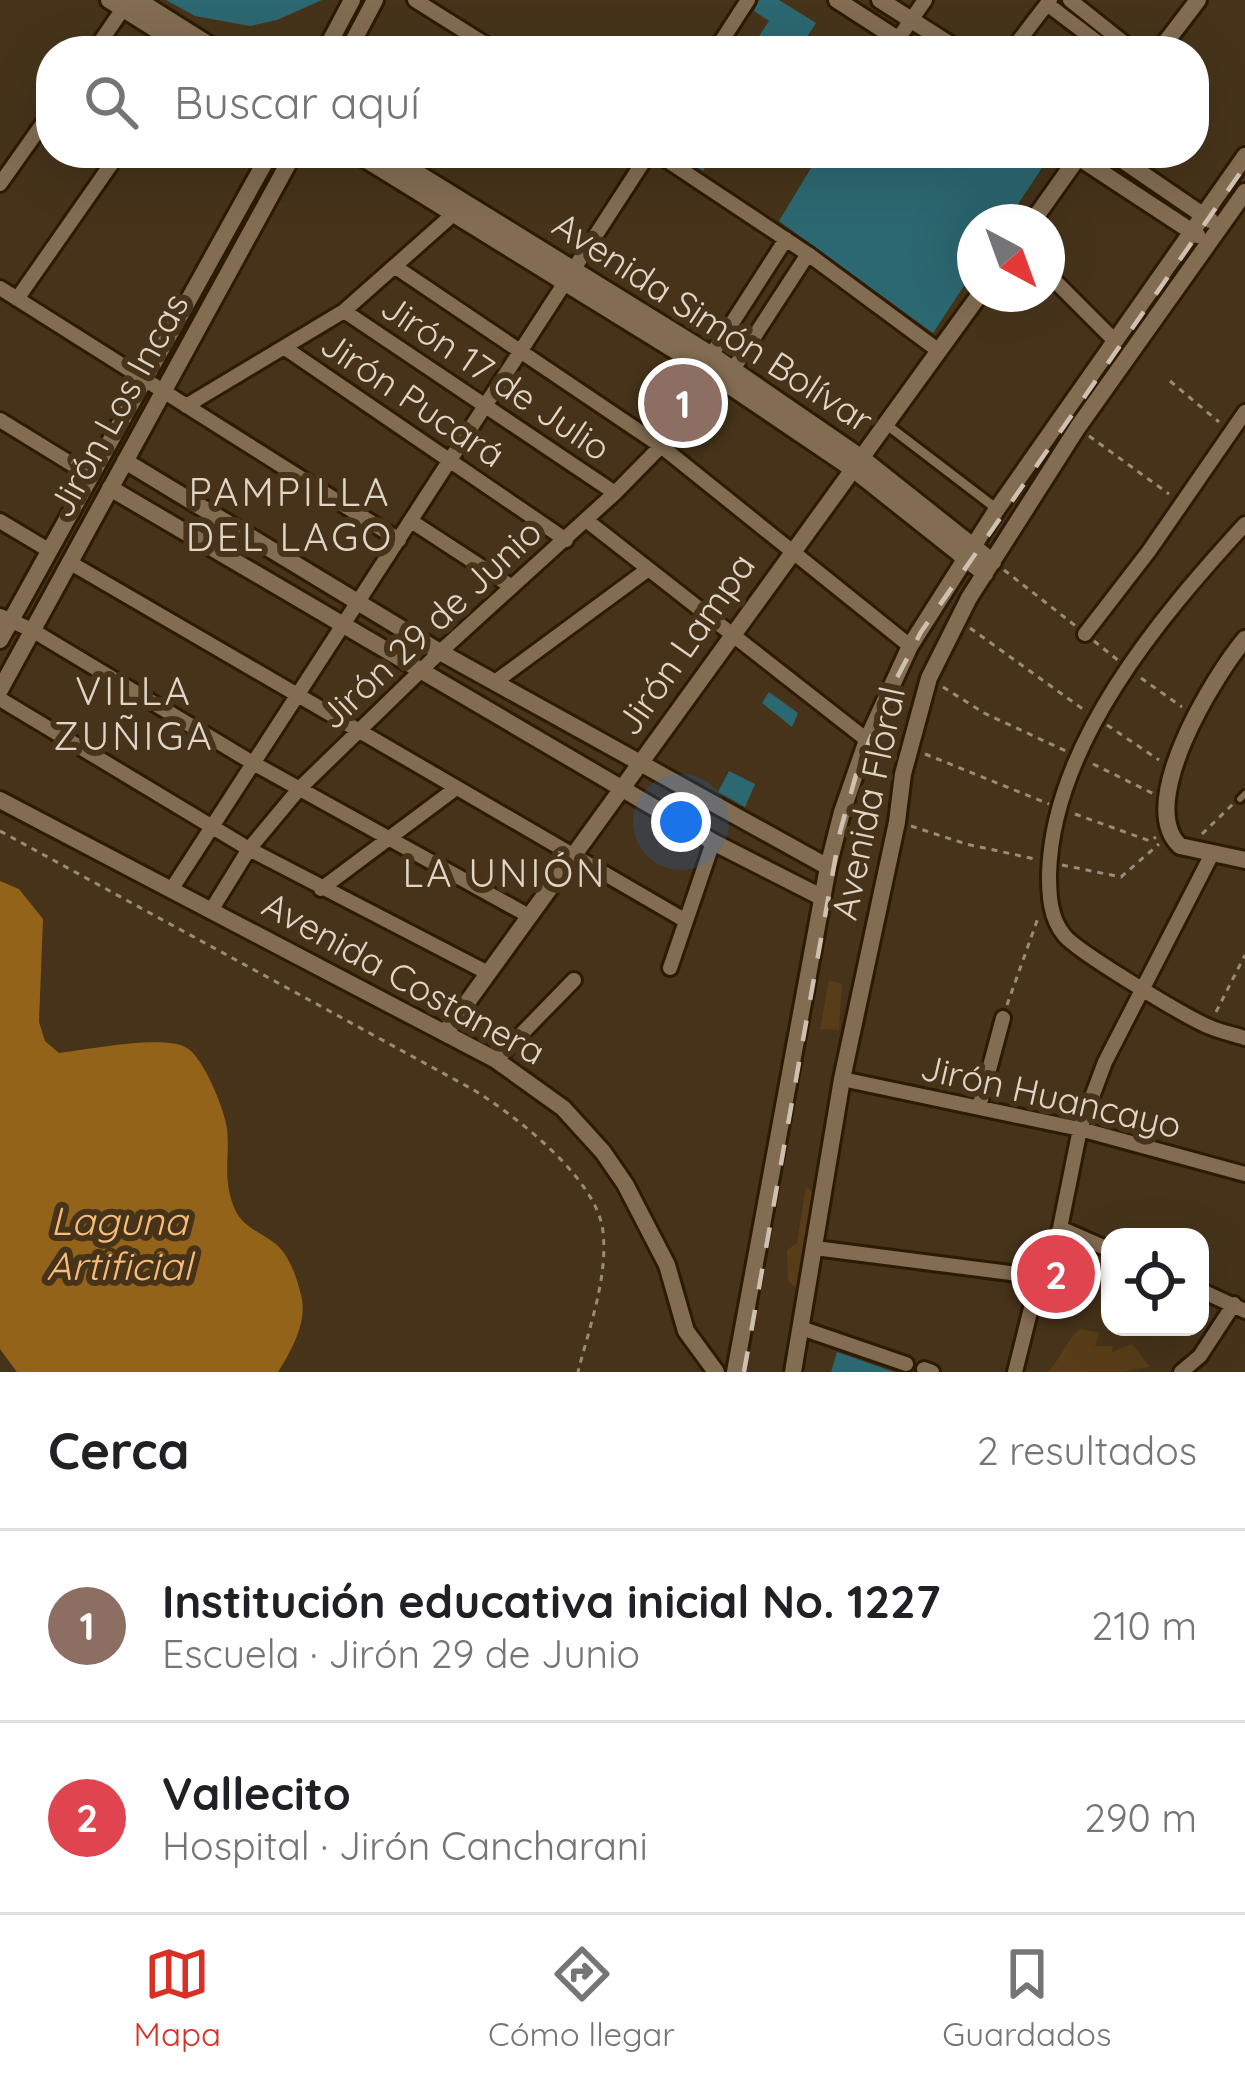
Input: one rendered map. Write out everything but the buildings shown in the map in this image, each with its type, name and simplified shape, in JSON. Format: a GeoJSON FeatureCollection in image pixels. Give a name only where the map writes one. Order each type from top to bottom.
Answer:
{"type":"FeatureCollection","features":[{"type":"Feature","properties":{"kind":"street"},"geometry":{"type":"LineString","coordinates":[[333,36],[352,0]]}},
{"type":"Feature","properties":{"kind":"street"},"geometry":{"type":"LineString","coordinates":[[356,36],[375,0]]}},
{"type":"Feature","properties":{"kind":"street"},"geometry":{"type":"LineString","coordinates":[[415,0],[472,36]]}},
{"type":"Feature","properties":{"kind":"street"},"geometry":{"type":"LineString","coordinates":[[725,36],[748,0]]}},
{"type":"Feature","properties":{"kind":"street"},"geometry":{"type":"LineString","coordinates":[[837,0],[893,36]]}},
{"type":"Feature","properties":{"kind":"street"},"geometry":{"type":"LineString","coordinates":[[880,0],[936,36]]}},
{"type":"Feature","properties":{"kind":"street"},"geometry":{"type":"LineString","coordinates":[[900,36],[926,0]]}},
{"type":"Feature","properties":{"kind":"street"},"geometry":{"type":"LineString","coordinates":[[1029,0],[1047,4],[1089,36]]}},
{"type":"Feature","properties":{"kind":"street"},"geometry":{"type":"LineString","coordinates":[[1070,0],[1115,36]]}},
{"type":"Feature","properties":{"kind":"street"},"geometry":{"type":"LineString","coordinates":[[1170,36],[1198,0]]}},
{"type":"Feature","properties":{"kind":"street"},"geometry":{"type":"LineString","coordinates":[[103,36],[125,2]]}},
{"type":"Feature","properties":{"kind":"street"},"geometry":{"type":"LineString","coordinates":[[125,2],[170,36]]}},
{"type":"Feature","properties":{"kind":"street"},"geometry":{"type":"LineString","coordinates":[[125,2],[190,36]]}},
{"type":"Feature","properties":{"kind":"street"},"geometry":{"type":"LineString","coordinates":[[1022,36],[1047,4]]}},
{"type":"Feature","properties":{"kind":"street"},"geometry":{"type":"LineString","coordinates":[[0,184],[36,133]]}},
{"type":"Feature","properties":{"kind":"street"},"geometry":{"type":"LineString","coordinates":[[735,1372],[828,867],[867,740],[910,646],[997,509],[1245,156]]}},
{"type":"Feature","properties":{"kind":"street"},"geometry":{"type":"LineString","coordinates":[[17,299],[109,168]]}},
{"type":"Feature","properties":{"kind":"street","name":"Jirón Los Incas"},"geometry":{"type":"LineString","coordinates":[[0,640],[5,619],[50,551],[263,168]]}},
{"type":"Feature","properties":{"kind":"street","name":"Jirón Los Incas"},"geometry":{"type":"LineString","coordinates":[[0,694],[286,168]]}},
{"type":"Feature","properties":{"kind":"street","name":"Avenida Simón Bolívar"},"geometry":{"type":"LineString","coordinates":[[384,168],[460,207]]}},
{"type":"Feature","properties":{"kind":"street","name":"Avenida Simón Bolívar"},"geometry":{"type":"LineString","coordinates":[[406,168],[858,464],[989,568]]}},
{"type":"Feature","properties":{"kind":"street"},"geometry":{"type":"LineString","coordinates":[[172,890],[643,168]]}},
{"type":"Feature","properties":{"kind":"street"},"geometry":{"type":"LineString","coordinates":[[676,168],[808,254],[939,351]]}},
{"type":"Feature","properties":{"kind":"street"},"geometry":{"type":"LineString","coordinates":[[1044,204],[1068,168]]}},
{"type":"Feature","properties":{"kind":"street"},"geometry":{"type":"LineString","coordinates":[[1098,168],[1208,244]]}},
{"type":"Feature","properties":{"kind":"street"},"geometry":{"type":"LineString","coordinates":[[1134,168],[1220,228]]}},
{"type":"Feature","properties":{"kind":"street","name":"Avenida Floral"},"geometry":{"type":"LineString","coordinates":[[793,1372],[842,1079],[909,747],[928,678],[958,619],[1078,428],[1245,192]]}},
{"type":"Feature","properties":{"kind":"street"},"geometry":{"type":"LineString","coordinates":[[186,406],[344,311],[460,207]]}},
{"type":"Feature","properties":{"kind":"street"},"geometry":{"type":"LineString","coordinates":[[702,394],[708,362],[786,239]]}},
{"type":"Feature","properties":{"kind":"street"},"geometry":{"type":"LineString","coordinates":[[728,376],[808,254]]}},
{"type":"Feature","properties":{"kind":"street"},"geometry":{"type":"LineString","coordinates":[[397,268],[661,446],[910,646]]}},
{"type":"Feature","properties":{"kind":"street"},"geometry":{"type":"LineString","coordinates":[[0,288],[398,539]]}},
{"type":"Feature","properties":{"kind":"street"},"geometry":{"type":"LineString","coordinates":[[1065,291],[1115,341]]}},
{"type":"Feature","properties":{"kind":"street","name":"Jirón 17 de Julio"},"geometry":{"type":"LineString","coordinates":[[344,311],[615,493]]}},
{"type":"Feature","properties":{"kind":"street","name":"Jirón Lampa"},"geometry":{"type":"LineString","coordinates":[[445,1033],[967,312]]}},
{"type":"Feature","properties":{"kind":"street","name":"Jirón Pucará"},"geometry":{"type":"LineString","coordinates":[[285,349],[566,540]]}},
{"type":"Feature","properties":{"kind":"street","name":"Jirón 29 de Junio"},"geometry":{"type":"LineString","coordinates":[[212,909],[249,849],[299,789],[615,493],[702,394],[728,376]]}},
{"type":"Feature","properties":{"kind":"street"},"geometry":{"type":"LineString","coordinates":[[1085,634],[1245,412]]}},
{"type":"Feature","properties":{"kind":"street"},"geometry":{"type":"LineString","coordinates":[[0,420],[91,476]]}},
{"type":"Feature","properties":{"kind":"street"},"geometry":{"type":"LineString","coordinates":[[886,424],[997,509]]}},
{"type":"Feature","properties":{"kind":"street"},"geometry":{"type":"LineString","coordinates":[[124,461],[440,652],[828,867]]}},
{"type":"Feature","properties":{"kind":"street"},"geometry":{"type":"LineString","coordinates":[[110,488],[713,842],[823,898]]}},
{"type":"Feature","properties":{"kind":"street"},"geometry":{"type":"LineString","coordinates":[[411,520],[512,587]]}},
{"type":"Feature","properties":{"kind":"street"},"geometry":{"type":"LineString","coordinates":[[586,520],[867,740]]}},
{"type":"Feature","properties":{"kind":"street"},"geometry":{"type":"LineString","coordinates":[[0,521],[50,551]]}},
{"type":"Feature","properties":{"kind":"street"},"geometry":{"type":"LineString","coordinates":[[1245,524],[1173,609],[1096,718],[1076,755],[1051,834],[1048,896],[1062,933],[1072,942],[1207,1027],[1245,1038]]}},
{"type":"Feature","properties":{"kind":"street"},"geometry":{"type":"LineString","coordinates":[[69,562],[686,921]]}},
{"type":"Feature","properties":{"kind":"street"},"geometry":{"type":"LineString","coordinates":[[495,682],[647,570]]}},
{"type":"Feature","properties":{"kind":"street"},"geometry":{"type":"LineString","coordinates":[[5,619],[32,630],[253,764],[529,916]]}},
{"type":"Feature","properties":{"kind":"street"},"geometry":{"type":"LineString","coordinates":[[1245,639],[1193,715],[1166,800],[1167,830],[1180,846],[1245,860]]}},
{"type":"Feature","properties":{"kind":"street"},"geometry":{"type":"LineString","coordinates":[[0,694],[249,849],[488,973]]}},
{"type":"Feature","properties":{"kind":"street"},"geometry":{"type":"LineString","coordinates":[[321,889],[455,789]]}},
{"type":"Feature","properties":{"kind":"street","name":"Avenida Costanera"},"geometry":{"type":"LineString","coordinates":[[0,800],[496,1060],[562,1108],[625,1184],[667,1265],[686,1331],[716,1372]]}},
{"type":"Feature","properties":{"kind":"street"},"geometry":{"type":"LineString","coordinates":[[670,968],[713,842]]}},
{"type":"Feature","properties":{"kind":"street"},"geometry":{"type":"LineString","coordinates":[[1015,1372],[1060,1228],[1080,1129],[1142,987],[1212,854]]}},
{"type":"Feature","properties":{"kind":"street"},"geometry":{"type":"LineString","coordinates":[[496,1060],[574,980]]}},
{"type":"Feature","properties":{"kind":"street"},"geometry":{"type":"LineString","coordinates":[[980,1107],[1003,1018]]}},
{"type":"Feature","properties":{"kind":"street","name":"Jirón Huancayo"},"geometry":{"type":"LineString","coordinates":[[842,1079],[1080,1129],[1245,1174]]}},
{"type":"Feature","properties":{"kind":"street"},"geometry":{"type":"LineString","coordinates":[[1060,1228],[1101,1246]]}},
{"type":"Feature","properties":{"kind":"street"},"geometry":{"type":"LineString","coordinates":[[815,1248],[1041,1277]]}},
{"type":"Feature","properties":{"kind":"street"},"geometry":{"type":"LineString","coordinates":[[1181,1372],[1240,1307],[1209,1294]]}},
{"type":"Feature","properties":{"kind":"street"},"geometry":{"type":"LineString","coordinates":[[801,1328],[907,1364]]}},
{"type":"Feature","properties":{"kind":"path"},"geometry":{"type":"LineString","coordinates":[[1170,381],[1230,432]]}},
{"type":"Feature","properties":{"kind":"path"},"geometry":{"type":"LineString","coordinates":[[1078,428],[1182,504]]}},
{"type":"Feature","properties":{"kind":"path"},"geometry":{"type":"LineString","coordinates":[[958,619],[1175,770]]}},
{"type":"Feature","properties":{"kind":"path"},"geometry":{"type":"LineString","coordinates":[[928,678],[984,712],[1166,800]]}},
{"type":"Feature","properties":{"kind":"path"},"geometry":{"type":"LineString","coordinates":[[909,747],[1150,841],[1167,830]]}},
{"type":"Feature","properties":{"kind":"path"},"geometry":{"type":"LineString","coordinates":[[1180,846],[1193,841],[1242,797]]}},
{"type":"Feature","properties":{"kind":"path"},"geometry":{"type":"LineString","coordinates":[[0,830],[472,1089],[530,1129],[575,1178],[603,1225],[600,1279],[578,1372]]}},
{"type":"Feature","properties":{"kind":"path"},"geometry":{"type":"LineString","coordinates":[[1003,1018],[1048,896]]}},
{"type":"Feature","properties":{"kind":"path"},"geometry":{"type":"LineString","coordinates":[[1207,1027],[1245,955]]}},
{"type":"Feature","properties":{"kind":"path"},"geometry":{"type":"LineString","coordinates":[[1236,979],[1245,982]]}},
{"type":"Feature","properties":{"kind":"shaded area"},"geometry":{"type":"Polygon","coordinates":[[[903,681],[876,775],[865,771],[903,681]]]}},
{"type":"Feature","properties":{"kind":"shaded area"},"geometry":{"type":"Polygon","coordinates":[[[829,980],[842,984],[839,1030],[820,1029],[829,980]]]}},
{"type":"Feature","properties":{"kind":"shaded area"},"geometry":{"type":"Polygon","coordinates":[[[806,1186],[813,1193],[797,1289],[788,1281],[787,1250],[797,1243],[806,1186]]]}},
{"type":"Feature","properties":{"kind":"shaded area"},"geometry":{"type":"Polygon","coordinates":[[[1080,1329],[1100,1333],[1095,1346],[1113,1346],[1112,1352],[1132,1344],[1150,1367],[1048,1372],[1080,1329]]]}},
{"type":"Feature","properties":{"kind":"water","name":"Laguna Artificial"},"geometry":{"type":"Polygon","coordinates":[[[0,881],[19,889],[43,919],[39,1022],[45,1041],[59,1053],[176,1044],[193,1053],[206,1073],[225,1120],[228,1182],[235,1211],[282,1250],[301,1295],[300,1325],[278,1372],[17,1372],[0,1349],[0,881]]]}},
{"type":"Feature","properties":{"kind":"railway"},"geometry":{"type":"LineString","coordinates":[[744,1372],[840,832],[858,768],[921,632],[1245,166]]}},
{"type":"Feature","properties":{"kind":"place","name":"Institución educativa inicial No. 1227"},"geometry":{"type":"Point","coordinates":[683,403]}},
{"type":"Feature","properties":{"kind":"place","name":"Vallecito"},"geometry":{"type":"Point","coordinates":[1056,1274]}},
{"type":"Feature","properties":{"kind":"district","name":"PAMPILLA DEL LAGO"},"geometry":{"type":"Point","coordinates":[290,514]}},
{"type":"Feature","properties":{"kind":"district","name":"VILLA ZUÑIGA"},"geometry":{"type":"Point","coordinates":[134,714]}},
{"type":"Feature","properties":{"kind":"district","name":"LA UNIÓN"},"geometry":{"type":"Point","coordinates":[505,873]}}]}
